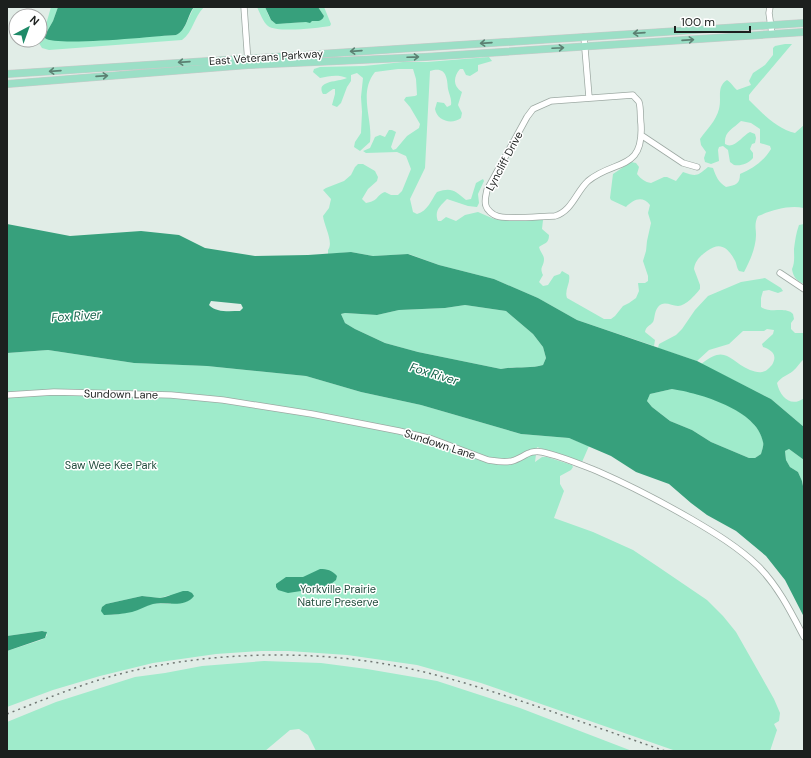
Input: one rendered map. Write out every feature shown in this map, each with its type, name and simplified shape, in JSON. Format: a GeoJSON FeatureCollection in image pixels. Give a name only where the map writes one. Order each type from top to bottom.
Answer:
{"type":"FeatureCollection","features":[{"type":"Feature","properties":{"kind":"main road","name":"East Veterans Parkway"},"geometry":{"type":"LineString","coordinates":[[7,84],[248,62],[525,41],[804,23]]}},
{"type":"Feature","properties":{"kind":"main road","name":"East Veterans Parkway"},"geometry":{"type":"LineString","coordinates":[[7,74],[248,62],[425,57],[804,32]]}},
{"type":"Feature","properties":{"kind":"street"},"geometry":{"type":"LineString","coordinates":[[244,7],[248,62]]}},
{"type":"Feature","properties":{"kind":"street"},"geometry":{"type":"LineString","coordinates":[[770,7],[770,25],[772,34]]}},
{"type":"Feature","properties":{"kind":"street"},"geometry":{"type":"LineString","coordinates":[[584,37],[589,97]]}},
{"type":"Feature","properties":{"kind":"street","name":"Lyncliff Drive"},"geometry":{"type":"LineString","coordinates":[[633,95],[639,103],[641,135],[637,152],[628,162],[592,178],[582,186],[570,205],[561,214],[554,216],[506,217],[497,216],[490,211],[486,206],[485,199],[487,190],[527,117],[533,109],[550,101],[589,97],[633,95]]}},
{"type":"Feature","properties":{"kind":"street"},"geometry":{"type":"LineString","coordinates":[[641,135],[683,163],[697,167]]}},
{"type":"Feature","properties":{"kind":"street"},"geometry":{"type":"LineString","coordinates":[[780,273],[804,289]]}},
{"type":"Feature","properties":{"kind":"street","name":"Sundown Lane"},"geometry":{"type":"LineString","coordinates":[[7,395],[62,392],[170,395],[216,399],[312,414],[399,431],[432,439],[476,456],[496,461],[512,461],[531,451],[547,453],[579,464],[626,484],[659,500],[720,536],[746,555],[759,567],[773,584],[789,608],[804,637]]}},
{"type":"Feature","properties":{"kind":"green space"},"geometry":{"type":"Polygon","coordinates":[[[51,7],[58,7],[48,30],[48,18],[51,7]]]}},
{"type":"Feature","properties":{"kind":"green space"},"geometry":{"type":"Polygon","coordinates":[[[194,7],[204,7],[189,33],[182,40],[49,50],[42,48],[48,48],[48,35],[144,37],[176,35],[184,28],[194,7]]]}},
{"type":"Feature","properties":{"kind":"green space"},"geometry":{"type":"Polygon","coordinates":[[[257,7],[265,7],[272,21],[288,23],[321,20],[324,16],[318,7],[324,7],[331,24],[330,26],[307,29],[288,30],[273,28],[268,26],[257,7]]]}},
{"type":"Feature","properties":{"kind":"green space"},"geometry":{"type":"Polygon","coordinates":[[[792,44],[749,95],[749,100],[770,120],[788,131],[795,133],[804,125],[804,208],[792,207],[758,216],[754,249],[744,272],[739,271],[735,260],[726,248],[719,246],[711,248],[702,255],[697,261],[694,269],[700,289],[684,304],[678,306],[665,304],[660,305],[656,311],[653,322],[646,328],[645,332],[655,340],[654,346],[577,320],[538,298],[494,279],[439,265],[409,254],[373,256],[351,252],[328,254],[330,243],[323,216],[329,208],[331,199],[323,190],[344,181],[351,175],[358,164],[363,164],[375,171],[378,177],[377,181],[368,189],[362,199],[366,203],[373,201],[385,192],[391,195],[398,195],[402,191],[411,169],[406,156],[397,152],[366,153],[363,151],[370,148],[375,137],[380,135],[385,137],[389,130],[396,132],[391,147],[393,150],[396,149],[407,136],[419,128],[420,124],[404,100],[406,97],[417,95],[416,79],[413,69],[375,72],[367,89],[370,142],[360,151],[354,147],[355,142],[361,133],[361,97],[363,78],[357,73],[351,75],[351,81],[341,103],[337,107],[332,105],[335,89],[323,94],[321,89],[322,86],[329,82],[347,78],[330,76],[320,78],[313,72],[314,69],[320,67],[364,66],[489,57],[492,61],[478,65],[478,71],[470,76],[466,75],[463,69],[460,69],[456,75],[455,81],[457,87],[462,92],[458,105],[462,113],[461,118],[453,121],[445,121],[442,119],[436,113],[435,109],[437,102],[444,103],[447,107],[451,105],[445,74],[439,70],[430,71],[425,168],[410,199],[413,212],[417,214],[421,213],[429,205],[437,192],[450,190],[459,194],[466,200],[471,199],[476,183],[483,179],[484,181],[478,194],[479,203],[477,207],[468,206],[447,199],[437,211],[438,221],[441,221],[446,217],[456,221],[465,215],[478,212],[494,219],[543,220],[542,229],[549,235],[549,238],[547,242],[539,247],[544,259],[542,269],[543,275],[539,282],[543,286],[548,285],[554,276],[560,274],[562,271],[569,275],[566,292],[567,298],[604,319],[611,319],[623,306],[636,298],[639,291],[638,283],[645,283],[648,281],[648,276],[643,261],[651,223],[648,213],[650,205],[644,200],[641,199],[632,202],[626,207],[611,200],[613,174],[631,162],[636,163],[639,167],[637,174],[643,180],[651,183],[664,177],[676,181],[683,172],[691,175],[697,175],[708,167],[713,168],[719,181],[726,187],[737,184],[740,174],[757,164],[771,149],[770,146],[760,143],[760,129],[751,123],[741,121],[726,136],[725,144],[732,145],[750,132],[755,134],[755,143],[752,144],[750,149],[753,153],[753,158],[749,162],[742,165],[734,165],[730,162],[728,150],[723,146],[719,147],[718,150],[719,161],[711,164],[705,162],[704,158],[706,152],[701,145],[700,139],[714,121],[718,113],[720,105],[720,89],[724,83],[727,80],[737,90],[751,85],[749,81],[753,73],[765,65],[773,55],[773,48],[775,46],[792,44]]]}},
{"type":"Feature","properties":{"kind":"green space"},"geometry":{"type":"Polygon","coordinates":[[[804,224],[804,284],[799,282],[793,274],[792,269],[797,231],[799,225],[804,224]]]}},
{"type":"Feature","properties":{"kind":"green space"},"geometry":{"type":"Polygon","coordinates":[[[765,278],[781,288],[783,291],[778,293],[769,290],[763,291],[761,307],[769,310],[782,310],[790,312],[793,314],[794,319],[791,323],[791,329],[795,333],[804,333],[804,359],[794,370],[777,383],[783,397],[787,400],[795,402],[804,398],[804,427],[771,399],[701,364],[709,358],[722,354],[750,370],[759,372],[765,371],[772,365],[774,356],[771,351],[763,347],[762,344],[773,334],[774,330],[767,329],[764,331],[743,331],[729,344],[709,350],[697,361],[658,348],[659,344],[676,335],[682,329],[695,310],[708,296],[741,282],[765,278]]]}},
{"type":"Feature","properties":{"kind":"green space"},"geometry":{"type":"Polygon","coordinates":[[[465,305],[506,311],[533,334],[543,347],[546,358],[543,365],[501,369],[418,352],[385,343],[355,329],[345,323],[341,314],[377,315],[399,310],[445,308],[465,305]]]}},
{"type":"Feature","properties":{"kind":"green space"},"geometry":{"type":"Polygon","coordinates":[[[48,350],[134,363],[207,366],[306,376],[361,392],[421,405],[521,434],[569,438],[589,446],[582,462],[537,447],[535,462],[542,457],[547,457],[572,465],[573,467],[571,470],[560,476],[560,484],[564,491],[554,518],[593,532],[633,550],[707,600],[723,616],[736,632],[774,699],[780,713],[779,721],[774,724],[777,730],[770,751],[676,751],[481,683],[417,665],[347,655],[289,651],[216,654],[153,663],[100,676],[53,690],[7,707],[7,651],[41,640],[47,635],[45,631],[42,631],[7,636],[7,353],[48,350]],[[170,595],[160,598],[142,596],[106,604],[104,615],[123,613],[152,604],[171,604],[170,595]]]}},
{"type":"Feature","properties":{"kind":"green space"},"geometry":{"type":"Polygon","coordinates":[[[672,389],[691,391],[700,394],[734,408],[744,415],[753,423],[759,432],[763,443],[761,454],[755,458],[749,458],[711,442],[692,430],[670,421],[652,407],[647,401],[650,394],[672,389]]]}},
{"type":"Feature","properties":{"kind":"green space"},"geometry":{"type":"Polygon","coordinates":[[[789,449],[804,460],[804,491],[798,472],[790,467],[786,460],[785,451],[789,449]]]}},
{"type":"Feature","properties":{"kind":"green space"},"geometry":{"type":"Polygon","coordinates":[[[264,661],[321,663],[437,681],[520,708],[632,751],[316,751],[308,735],[299,729],[290,730],[265,751],[7,751],[7,722],[56,702],[135,677],[202,666],[264,661]]]}},
{"type":"Feature","properties":{"kind":"water"},"geometry":{"type":"Polygon","coordinates":[[[58,7],[194,7],[185,26],[180,33],[176,35],[86,41],[53,40],[48,39],[48,30],[58,7]]]}},
{"type":"Feature","properties":{"kind":"water"},"geometry":{"type":"Polygon","coordinates":[[[265,7],[318,7],[324,16],[321,20],[312,21],[310,23],[276,24],[271,20],[265,7]]]}},
{"type":"Feature","properties":{"kind":"water","name":"Fox River"},"geometry":{"type":"Polygon","coordinates":[[[7,224],[70,236],[141,231],[179,235],[205,248],[255,256],[308,255],[351,252],[373,256],[408,254],[439,265],[494,279],[538,298],[577,320],[697,361],[771,399],[804,427],[804,460],[789,449],[785,451],[786,460],[790,467],[798,472],[804,491],[804,617],[785,580],[766,556],[736,531],[707,515],[669,484],[636,472],[611,456],[569,438],[521,434],[421,405],[361,392],[306,376],[207,366],[134,363],[48,350],[7,353],[7,224]],[[211,301],[209,305],[212,308],[219,310],[240,311],[243,308],[241,304],[211,301]],[[465,305],[445,308],[399,310],[377,315],[341,314],[345,323],[355,329],[385,343],[418,352],[501,369],[543,365],[546,358],[543,347],[533,334],[506,311],[465,305]],[[672,389],[650,394],[647,401],[652,407],[670,421],[692,430],[711,442],[749,458],[755,458],[761,454],[763,443],[759,431],[739,412],[711,399],[683,391],[672,389]]]}},
{"type":"Feature","properties":{"kind":"water"},"geometry":{"type":"Polygon","coordinates":[[[320,569],[333,572],[337,576],[336,580],[327,587],[288,593],[278,590],[276,587],[276,584],[286,577],[303,577],[320,569]]]}},
{"type":"Feature","properties":{"kind":"water"},"geometry":{"type":"Polygon","coordinates":[[[183,591],[188,591],[194,596],[185,602],[175,604],[158,603],[135,611],[114,615],[104,615],[101,611],[102,607],[106,604],[142,596],[160,598],[183,591]]]}},
{"type":"Feature","properties":{"kind":"water"},"geometry":{"type":"Polygon","coordinates":[[[42,631],[47,632],[45,638],[7,651],[7,636],[42,631]]]}},
{"type":"Feature","properties":{"kind":"railway"},"geometry":{"type":"LineString","coordinates":[[7,714],[88,683],[149,667],[183,661],[254,655],[289,655],[358,660],[391,665],[446,678],[482,688],[665,751]]}},
{"type":"Feature","properties":{"kind":"park label","name":"Saw Wee Kee Park"},"geometry":{"type":"Point","coordinates":[111,465]}},
{"type":"Feature","properties":{"kind":"park label","name":"Yorkville Prairie Nature Preserve"},"geometry":{"type":"Point","coordinates":[338,595]}}]}
